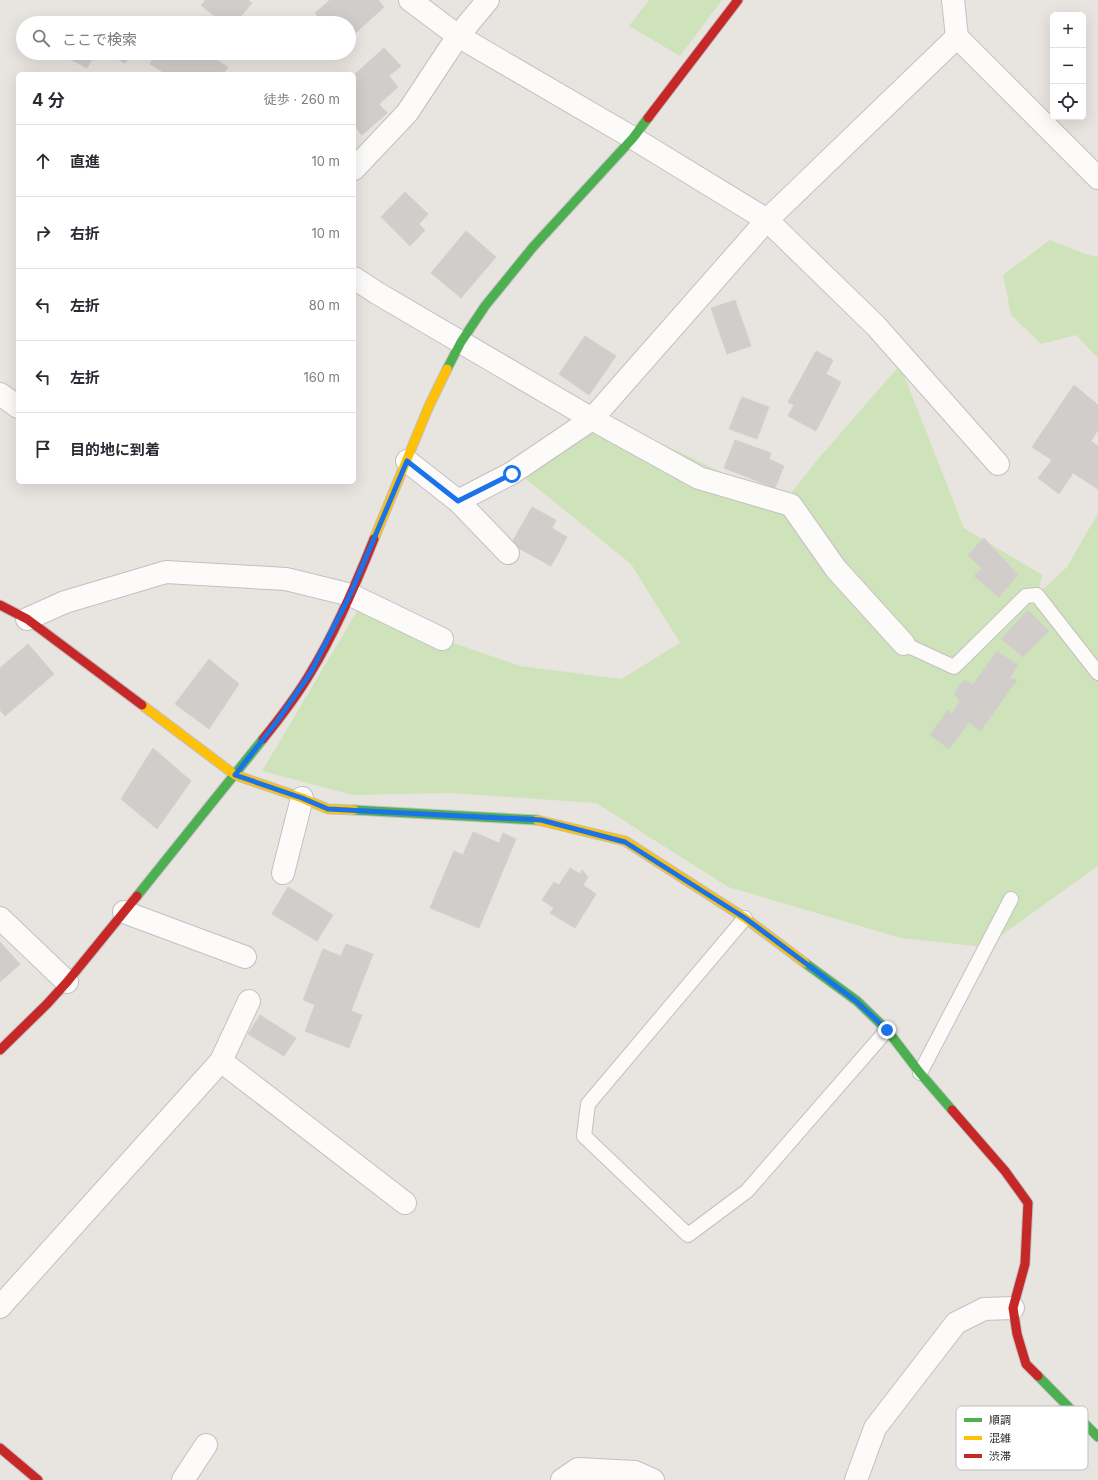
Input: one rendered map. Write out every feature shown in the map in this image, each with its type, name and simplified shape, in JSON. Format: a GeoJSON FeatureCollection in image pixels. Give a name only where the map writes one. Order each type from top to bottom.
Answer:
{"type":"FeatureCollection","features":[{"type":"Feature","properties":{"kind":"street"},"geometry":{"type":"LineString","coordinates":[[410,0],[458,36],[633,138],[767,220],[876,326],[998,464]]}},
{"type":"Feature","properties":{"kind":"street"},"geometry":{"type":"LineString","coordinates":[[356,167],[407,113],[458,36],[488,0]]}},
{"type":"Feature","properties":{"kind":"street"},"geometry":{"type":"LineString","coordinates":[[0,1050],[67,982],[278,720],[311,672],[350,595],[429,406],[461,342],[485,306],[533,247],[633,138],[738,0]]}},
{"type":"Feature","properties":{"kind":"street"},"geometry":{"type":"LineString","coordinates":[[953,0],[957,37],[1098,178]]}},
{"type":"Feature","properties":{"kind":"street"},"geometry":{"type":"LineString","coordinates":[[458,501],[512,474],[592,419],[767,220],[957,37]]}},
{"type":"Feature","properties":{"kind":"street"},"geometry":{"type":"LineString","coordinates":[[356,279],[592,419],[699,478],[791,505],[836,569],[904,644]]}},
{"type":"Feature","properties":{"kind":"street"},"geometry":{"type":"LineString","coordinates":[[0,394],[16,406]]}},
{"type":"Feature","properties":{"kind":"street"},"geometry":{"type":"LineString","coordinates":[[407,461],[458,501],[508,553]]}},
{"type":"Feature","properties":{"kind":"street"},"geometry":{"type":"LineString","coordinates":[[27,619],[65,602],[166,572],[286,579],[350,595],[442,640]]}},
{"type":"Feature","properties":{"kind":"street"},"geometry":{"type":"LineString","coordinates":[[0,605],[27,619],[235,775],[302,798],[328,809],[541,820],[625,842],[745,918],[856,1001],[887,1030],[920,1073],[1006,1171],[1028,1203],[1025,1264],[1013,1308],[1016,1334],[1026,1364],[1067,1406]]}},
{"type":"Feature","properties":{"kind":"street"},"geometry":{"type":"LineString","coordinates":[[283,872],[302,798]]}},
{"type":"Feature","properties":{"kind":"street"},"geometry":{"type":"LineString","coordinates":[[124,912],[245,957]]}},
{"type":"Feature","properties":{"kind":"street"},"geometry":{"type":"LineString","coordinates":[[0,918],[67,982]]}},
{"type":"Feature","properties":{"kind":"street"},"geometry":{"type":"LineString","coordinates":[[0,1307],[221,1061],[249,1001]]}},
{"type":"Feature","properties":{"kind":"street"},"geometry":{"type":"LineString","coordinates":[[221,1061],[405,1203]]}},
{"type":"Feature","properties":{"kind":"street"},"geometry":{"type":"LineString","coordinates":[[856,1480],[875,1428],[956,1323],[984,1309],[1013,1308]]}},
{"type":"Feature","properties":{"kind":"street"},"geometry":{"type":"LineString","coordinates":[[1088,1427],[1098,1437]]}},
{"type":"Feature","properties":{"kind":"street"},"geometry":{"type":"LineString","coordinates":[[183,1480],[206,1445]]}},
{"type":"Feature","properties":{"kind":"street"},"geometry":{"type":"LineString","coordinates":[[0,1448],[38,1480]]}},
{"type":"Feature","properties":{"kind":"street"},"geometry":{"type":"LineString","coordinates":[[562,1480],[578,1469],[635,1472],[653,1480]]}},
{"type":"Feature","properties":{"kind":"lane"},"geometry":{"type":"LineString","coordinates":[[904,644],[954,667],[1026,596],[1038,595],[1098,673]]}},
{"type":"Feature","properties":{"kind":"lane"},"geometry":{"type":"LineString","coordinates":[[920,1073],[1011,899]]}},
{"type":"Feature","properties":{"kind":"lane"},"geometry":{"type":"LineString","coordinates":[[745,918],[588,1104],[584,1136],[688,1235],[747,1191],[887,1030]]}},
{"type":"Feature","properties":{"kind":"green space"},"geometry":{"type":"Polygon","coordinates":[[[649,0],[722,0],[680,56],[629,26],[649,0]]]}},
{"type":"Feature","properties":{"kind":"green space"},"geometry":{"type":"Polygon","coordinates":[[[1050,240],[1085,254],[1098,257],[1098,358],[1076,335],[1041,344],[1011,315],[1003,275],[1050,240]]]}},
{"type":"Feature","properties":{"kind":"green space"},"geometry":{"type":"Polygon","coordinates":[[[900,365],[964,528],[1042,575],[1038,594],[1067,567],[1098,513],[1098,866],[985,947],[901,938],[728,887],[596,803],[450,793],[353,795],[262,771],[359,608],[520,666],[621,679],[680,643],[631,564],[526,479],[597,413],[784,502],[818,459],[900,365]]]}},
{"type":"Feature","properties":{"kind":"building"},"geometry":{"type":"Polygon","coordinates":[[[206,0],[248,0],[252,3],[241,16],[214,16],[201,5],[206,0]]]}},
{"type":"Feature","properties":{"kind":"building"},"geometry":{"type":"Polygon","coordinates":[[[330,0],[378,0],[384,7],[356,33],[356,16],[317,16],[315,13],[330,0]]]}},
{"type":"Feature","properties":{"kind":"building"},"geometry":{"type":"Polygon","coordinates":[[[384,48],[401,66],[389,76],[398,87],[379,104],[387,113],[362,135],[356,128],[356,73],[384,48]]]}},
{"type":"Feature","properties":{"kind":"building"},"geometry":{"type":"Polygon","coordinates":[[[72,60],[91,60],[87,68],[72,60]]]}},
{"type":"Feature","properties":{"kind":"building"},"geometry":{"type":"Polygon","coordinates":[[[119,60],[127,60],[125,63],[119,60]]]}},
{"type":"Feature","properties":{"kind":"building"},"geometry":{"type":"Polygon","coordinates":[[[152,60],[216,60],[228,67],[224,72],[163,72],[150,64],[152,60]]]}},
{"type":"Feature","properties":{"kind":"building"},"geometry":{"type":"Polygon","coordinates":[[[405,192],[428,214],[419,224],[425,230],[410,246],[381,217],[405,192]]]}},
{"type":"Feature","properties":{"kind":"building"},"geometry":{"type":"Polygon","coordinates":[[[466,231],[496,257],[461,298],[431,273],[466,231]]]}},
{"type":"Feature","properties":{"kind":"building"},"geometry":{"type":"Polygon","coordinates":[[[735,300],[751,346],[727,354],[711,308],[735,300]]]}},
{"type":"Feature","properties":{"kind":"building"},"geometry":{"type":"Polygon","coordinates":[[[585,336],[616,356],[589,395],[559,374],[585,336]]]}},
{"type":"Feature","properties":{"kind":"building"},"geometry":{"type":"Polygon","coordinates":[[[816,351],[833,360],[826,374],[841,382],[816,431],[788,416],[794,405],[788,402],[816,351]]]}},
{"type":"Feature","properties":{"kind":"building"},"geometry":{"type":"Polygon","coordinates":[[[1074,385],[1098,405],[1098,430],[1091,441],[1098,446],[1098,489],[1073,473],[1059,494],[1038,478],[1052,460],[1032,447],[1074,385]]]}},
{"type":"Feature","properties":{"kind":"building"},"geometry":{"type":"Polygon","coordinates":[[[742,397],[769,407],[757,439],[729,429],[742,397]]]}},
{"type":"Feature","properties":{"kind":"building"},"geometry":{"type":"Polygon","coordinates":[[[735,440],[771,453],[769,459],[784,466],[775,488],[724,468],[735,440]]]}},
{"type":"Feature","properties":{"kind":"building"},"geometry":{"type":"Polygon","coordinates":[[[532,507],[556,520],[552,528],[567,537],[551,566],[511,544],[532,507]]]}},
{"type":"Feature","properties":{"kind":"building"},"geometry":{"type":"Polygon","coordinates":[[[984,538],[1018,575],[999,597],[974,576],[982,569],[968,555],[984,538]]]}},
{"type":"Feature","properties":{"kind":"building"},"geometry":{"type":"Polygon","coordinates":[[[1028,610],[1049,631],[1023,657],[1001,639],[1028,610]]]}},
{"type":"Feature","properties":{"kind":"building"},"geometry":{"type":"Polygon","coordinates":[[[28,644],[54,674],[5,716],[0,710],[0,668],[28,644]]]}},
{"type":"Feature","properties":{"kind":"building"},"geometry":{"type":"Polygon","coordinates":[[[997,651],[1018,665],[1010,678],[1017,680],[980,731],[969,722],[949,749],[930,735],[948,710],[952,714],[960,701],[954,694],[964,680],[973,685],[997,651]]]}},
{"type":"Feature","properties":{"kind":"building"},"geometry":{"type":"Polygon","coordinates":[[[209,659],[239,684],[209,729],[175,704],[209,659]]]}},
{"type":"Feature","properties":{"kind":"building"},"geometry":{"type":"Polygon","coordinates":[[[153,748],[191,781],[157,829],[121,799],[153,748]]]}},
{"type":"Feature","properties":{"kind":"building"},"geometry":{"type":"Polygon","coordinates":[[[473,832],[499,843],[503,833],[516,839],[479,928],[430,908],[454,851],[463,855],[473,832]]]}},
{"type":"Feature","properties":{"kind":"building"},"geometry":{"type":"Polygon","coordinates":[[[570,868],[580,874],[582,870],[588,877],[583,885],[596,894],[575,928],[550,913],[554,908],[542,900],[554,882],[559,885],[570,868]]]}},
{"type":"Feature","properties":{"kind":"building"},"geometry":{"type":"Polygon","coordinates":[[[288,887],[333,915],[317,941],[272,914],[288,887]]]}},
{"type":"Feature","properties":{"kind":"building"},"geometry":{"type":"Polygon","coordinates":[[[0,942],[20,964],[0,982],[0,942]]]}},
{"type":"Feature","properties":{"kind":"building"},"geometry":{"type":"Polygon","coordinates":[[[346,944],[373,954],[351,1011],[362,1015],[349,1048],[305,1031],[315,1005],[303,1000],[323,949],[341,956],[346,944]]]}},
{"type":"Feature","properties":{"kind":"building"},"geometry":{"type":"Polygon","coordinates":[[[260,1015],[296,1038],[284,1056],[248,1034],[260,1015]]]}},
{"type":"Feature","properties":{"kind":"traffic: fast"},"geometry":{"type":"LineString","coordinates":[[447,369],[461,342],[485,306],[533,247],[633,138],[648,118]]}},
{"type":"Feature","properties":{"kind":"traffic: fast"},"geometry":{"type":"LineString","coordinates":[[137,896],[263,739]]}},
{"type":"Feature","properties":{"kind":"traffic: fast"},"geometry":{"type":"LineString","coordinates":[[354,810],[537,820]]}},
{"type":"Feature","properties":{"kind":"traffic: fast"},"geometry":{"type":"LineString","coordinates":[[805,963],[857,1001],[887,1030],[920,1073],[952,1110]]}},
{"type":"Feature","properties":{"kind":"traffic: fast"},"geometry":{"type":"LineString","coordinates":[[1038,1376],[1068,1406]]}},
{"type":"Feature","properties":{"kind":"traffic: fast"},"geometry":{"type":"LineString","coordinates":[[1088,1427],[1098,1437]]}},
{"type":"Feature","properties":{"kind":"traffic: slow"},"geometry":{"type":"LineString","coordinates":[[374,539],[429,406],[447,369]]}},
{"type":"Feature","properties":{"kind":"traffic: slow"},"geometry":{"type":"LineString","coordinates":[[142,705],[235,775],[302,798],[328,809],[354,810]]}},
{"type":"Feature","properties":{"kind":"traffic: slow"},"geometry":{"type":"LineString","coordinates":[[537,820],[625,841],[745,918],[805,963]]}},
{"type":"Feature","properties":{"kind":"traffic: jam"},"geometry":{"type":"LineString","coordinates":[[648,118],[738,0]]}},
{"type":"Feature","properties":{"kind":"traffic: jam"},"geometry":{"type":"LineString","coordinates":[[263,739],[306,681],[329,640],[374,539]]}},
{"type":"Feature","properties":{"kind":"traffic: jam"},"geometry":{"type":"LineString","coordinates":[[0,605],[27,619],[142,705]]}},
{"type":"Feature","properties":{"kind":"traffic: jam"},"geometry":{"type":"LineString","coordinates":[[0,1050],[67,982],[137,896]]}},
{"type":"Feature","properties":{"kind":"traffic: jam"},"geometry":{"type":"LineString","coordinates":[[952,1110],[1005,1171],[1028,1203],[1025,1264],[1013,1308],[1017,1334],[1026,1364],[1038,1376]]}},
{"type":"Feature","properties":{"kind":"traffic: jam"},"geometry":{"type":"LineString","coordinates":[[0,1448],[38,1480]]}},
{"type":"Feature","properties":{"kind":"route"},"geometry":{"type":"LineString","coordinates":[[512,474],[458,501],[407,461],[350,595],[311,672],[278,720],[235,775],[302,798],[328,809],[541,820],[625,842],[745,918],[856,1001],[887,1030]]}}]}
